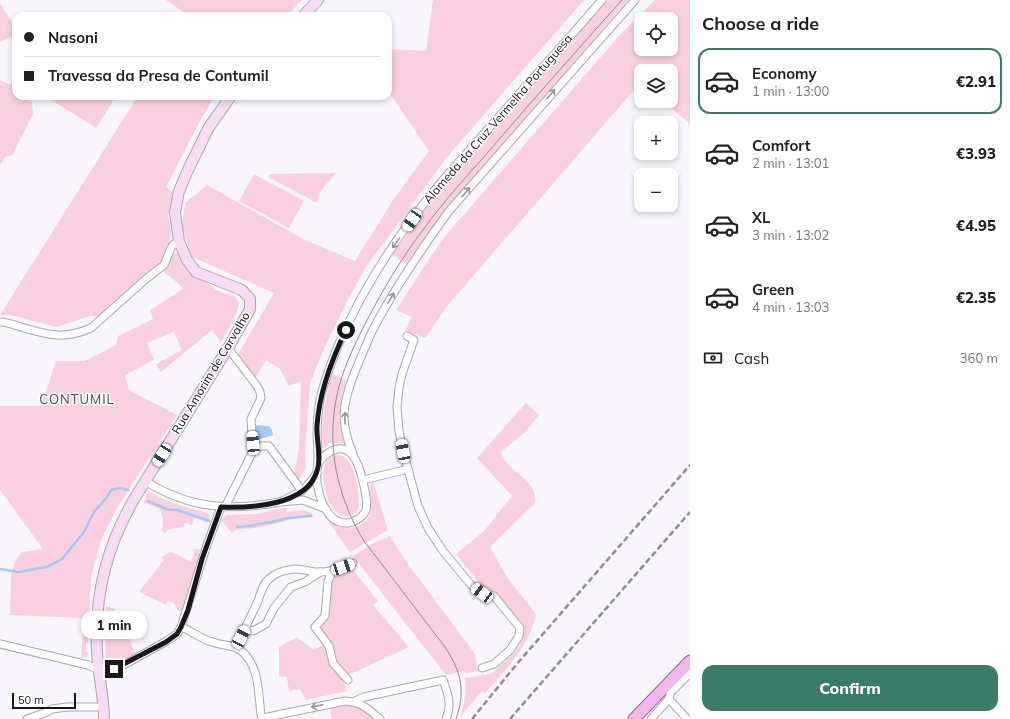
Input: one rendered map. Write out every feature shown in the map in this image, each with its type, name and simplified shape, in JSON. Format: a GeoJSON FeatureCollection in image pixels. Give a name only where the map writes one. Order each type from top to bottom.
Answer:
{"type":"FeatureCollection","features":[{"type":"Feature","properties":{"kind":"main road"},"geometry":{"type":"LineString","coordinates":[[634,719],[690,660]]}},
{"type":"Feature","properties":{"kind":"street"},"geometry":{"type":"LineString","coordinates":[[307,12],[318,0]]}},
{"type":"Feature","properties":{"kind":"street","name":"Alameda da Cruz Vermelha Portuguesa"},"geometry":{"type":"LineString","coordinates":[[319,462],[317,426],[321,396],[340,342],[356,308],[379,268],[430,196],[602,0]]}},
{"type":"Feature","properties":{"kind":"street","name":"Alameda da Cruz Vermelha Portuguesa"},"geometry":{"type":"LineString","coordinates":[[354,456],[349,445],[344,424],[346,398],[353,377],[375,326],[402,279],[425,243],[449,211],[635,0]]}},
{"type":"Feature","properties":{"kind":"street","name":"Rua Amorim de Carvalho"},"geometry":{"type":"LineString","coordinates":[[106,715],[99,670],[97,626],[101,587],[108,554],[126,513],[250,310],[250,299],[242,290],[196,272],[187,260],[179,241],[175,213],[179,192],[188,170],[209,127],[228,100]]}},
{"type":"Feature","properties":{"kind":"street"},"geometry":{"type":"LineString","coordinates":[[0,322],[50,335],[70,335],[80,333],[91,328],[164,265],[171,248],[179,241]]}},
{"type":"Feature","properties":{"kind":"street"},"geometry":{"type":"LineString","coordinates":[[407,336],[414,340],[402,374],[397,407],[399,431],[418,506],[428,528],[443,551],[471,585],[482,593],[494,596],[520,628],[519,636],[510,650],[494,664],[482,668]]}},
{"type":"Feature","properties":{"kind":"street"},"geometry":{"type":"LineString","coordinates":[[228,348],[250,375],[260,392],[261,398],[251,419],[253,451]]}},
{"type":"Feature","properties":{"kind":"street"},"geometry":{"type":"LineString","coordinates":[[0,644],[88,665],[99,670],[120,667],[166,642],[177,634],[181,627],[204,553],[223,507],[253,451],[261,446],[269,446],[302,491]]}},
{"type":"Feature","properties":{"kind":"street"},"geometry":{"type":"LineString","coordinates":[[333,450],[348,450],[354,456],[362,480],[366,510],[362,517],[354,521],[338,521],[330,516],[320,496],[317,481],[319,462],[324,455],[333,450]]}},
{"type":"Feature","properties":{"kind":"street"},"geometry":{"type":"LineString","coordinates":[[362,480],[408,469]]}},
{"type":"Feature","properties":{"kind":"street"},"geometry":{"type":"LineString","coordinates":[[280,502],[302,491],[309,485],[317,472]]}},
{"type":"Feature","properties":{"kind":"street"},"geometry":{"type":"LineString","coordinates":[[145,482],[180,499],[205,505],[223,507],[256,506],[303,500],[326,509]]}},
{"type":"Feature","properties":{"kind":"street"},"geometry":{"type":"LineString","coordinates":[[238,648],[244,629],[264,585],[274,575],[294,569],[320,572],[333,570],[353,563]]}},
{"type":"Feature","properties":{"kind":"street"},"geometry":{"type":"LineString","coordinates":[[333,570],[328,581],[326,616],[315,627],[329,646],[332,663],[348,680]]}},
{"type":"Feature","properties":{"kind":"street"},"geometry":{"type":"LineString","coordinates":[[244,629],[253,631],[266,624],[274,608],[291,587],[305,582],[320,572]]}},
{"type":"Feature","properties":{"kind":"street"},"geometry":{"type":"LineString","coordinates":[[181,627],[190,630],[210,642],[238,648],[248,658],[256,674],[260,715],[263,719],[332,703],[355,701],[364,697],[443,680],[447,690],[450,707],[446,719]]}},
{"type":"Feature","properties":{"kind":"street"},"geometry":{"type":"LineString","coordinates":[[651,719],[669,699],[670,694],[690,673]]}},
{"type":"Feature","properties":{"kind":"street"},"geometry":{"type":"LineString","coordinates":[[669,699],[687,719]]}},
{"type":"Feature","properties":{"kind":"street"},"geometry":{"type":"LineString","coordinates":[[355,701],[364,706],[380,719]]}},
{"type":"Feature","properties":{"kind":"street"},"geometry":{"type":"LineString","coordinates":[[27,719],[52,709],[67,707],[106,715]]}},
{"type":"Feature","properties":{"kind":"shaded area"},"geometry":{"type":"Polygon","coordinates":[[[166,0],[302,0],[291,12],[184,12],[166,0]]]}},
{"type":"Feature","properties":{"kind":"shaded area"},"geometry":{"type":"Polygon","coordinates":[[[433,0],[584,0],[447,157],[366,267],[346,303],[322,353],[310,383],[305,453],[306,467],[299,480],[294,474],[299,449],[301,381],[289,386],[280,369],[266,360],[255,378],[238,354],[274,293],[192,257],[182,228],[185,203],[207,185],[303,239],[355,261],[393,200],[429,151],[392,97],[392,49],[426,51],[433,0]]]}},
{"type":"Feature","properties":{"kind":"shaded area"},"geometry":{"type":"Polygon","coordinates":[[[608,0],[628,0],[446,210],[408,265],[392,255],[430,203],[608,0]]]}},
{"type":"Feature","properties":{"kind":"shaded area"},"geometry":{"type":"Polygon","coordinates":[[[655,0],[690,0],[690,124],[671,108],[678,108],[678,64],[634,64],[634,90],[448,305],[425,338],[405,331],[412,317],[396,310],[447,234],[619,36],[634,21],[634,56],[678,56],[678,12],[643,12],[655,0]]]}},
{"type":"Feature","properties":{"kind":"shaded area"},"geometry":{"type":"Polygon","coordinates":[[[0,3],[12,22],[12,37],[0,42],[0,3]]]}},
{"type":"Feature","properties":{"kind":"shaded area"},"geometry":{"type":"Polygon","coordinates":[[[0,80],[12,85],[12,100],[30,100],[33,114],[12,155],[5,157],[0,165],[0,80]]]}},
{"type":"Feature","properties":{"kind":"shaded area"},"geometry":{"type":"Polygon","coordinates":[[[51,100],[114,100],[96,128],[51,100]]]}},
{"type":"Feature","properties":{"kind":"shaded area"},"geometry":{"type":"Polygon","coordinates":[[[135,100],[213,100],[166,187],[173,193],[168,215],[171,231],[168,252],[152,271],[146,273],[100,316],[90,316],[56,327],[15,316],[0,315],[135,100]]]}},
{"type":"Feature","properties":{"kind":"shaded area"},"geometry":{"type":"Polygon","coordinates":[[[337,173],[322,190],[317,203],[268,177],[269,174],[337,173]]]}},
{"type":"Feature","properties":{"kind":"shaded area"},"geometry":{"type":"Polygon","coordinates":[[[254,174],[304,201],[289,228],[239,201],[254,174]]]}},
{"type":"Feature","properties":{"kind":"shaded area"},"geometry":{"type":"Polygon","coordinates":[[[178,253],[183,265],[219,292],[235,296],[239,303],[236,315],[221,342],[212,330],[161,372],[156,364],[182,350],[174,332],[147,343],[154,360],[125,375],[129,390],[177,415],[117,508],[101,540],[91,577],[88,643],[86,643],[86,652],[88,652],[87,657],[81,658],[84,618],[10,615],[11,575],[15,562],[22,552],[43,549],[0,490],[0,406],[41,406],[56,361],[85,361],[116,345],[118,336],[153,319],[150,310],[183,289],[164,272],[172,254],[178,253]]]}},
{"type":"Feature","properties":{"kind":"shaded area"},"geometry":{"type":"Polygon","coordinates":[[[332,374],[347,380],[343,391],[339,418],[344,443],[330,443],[323,449],[322,430],[324,411],[332,374]]]}},
{"type":"Feature","properties":{"kind":"shaded area"},"geometry":{"type":"Polygon","coordinates":[[[526,403],[539,415],[525,432],[501,452],[509,465],[532,488],[535,495],[535,503],[490,547],[508,579],[536,614],[533,625],[523,647],[485,693],[482,691],[460,717],[465,698],[465,678],[491,674],[514,653],[522,640],[525,627],[497,594],[480,584],[456,554],[484,531],[512,496],[477,458],[526,403]]]}},
{"type":"Feature","properties":{"kind":"shaded area"},"geometry":{"type":"Polygon","coordinates":[[[336,455],[340,455],[348,460],[357,482],[359,499],[358,506],[356,512],[352,515],[344,516],[337,513],[327,498],[323,478],[324,469],[326,462],[336,455]]]}},
{"type":"Feature","properties":{"kind":"shaded area"},"geometry":{"type":"Polygon","coordinates":[[[373,482],[388,530],[350,552],[323,514],[330,521],[341,527],[350,528],[364,523],[369,517],[371,511],[370,491],[373,482]]]}},
{"type":"Feature","properties":{"kind":"shaded area"},"geometry":{"type":"Polygon","coordinates":[[[150,492],[171,502],[208,513],[210,518],[208,522],[194,518],[192,525],[185,523],[183,527],[169,529],[165,533],[162,531],[163,519],[160,509],[143,502],[150,492]]]}},
{"type":"Feature","properties":{"kind":"shaded area"},"geometry":{"type":"Polygon","coordinates":[[[286,507],[287,512],[298,510],[305,511],[314,516],[297,518],[263,527],[235,530],[232,533],[221,520],[226,515],[256,514],[286,507]]]}},
{"type":"Feature","properties":{"kind":"shaded area"},"geometry":{"type":"Polygon","coordinates":[[[390,536],[405,560],[475,654],[478,671],[466,673],[464,671],[446,675],[353,556],[372,544],[390,536]]]}},
{"type":"Feature","properties":{"kind":"shaded area"},"geometry":{"type":"Polygon","coordinates":[[[195,549],[202,550],[183,612],[176,609],[175,604],[168,601],[166,605],[139,592],[164,560],[161,557],[170,552],[191,562],[195,549]]]}},
{"type":"Feature","properties":{"kind":"shaded area"},"geometry":{"type":"Polygon","coordinates":[[[352,569],[378,601],[373,605],[409,647],[342,678],[347,691],[306,700],[300,689],[289,691],[287,677],[279,677],[279,647],[297,637],[313,650],[326,644],[321,632],[328,587],[336,572],[352,569]]]}},
{"type":"Feature","properties":{"kind":"shaded area"},"geometry":{"type":"Polygon","coordinates":[[[106,606],[115,609],[119,615],[135,653],[125,659],[113,662],[106,660],[105,654],[106,606]]]}},
{"type":"Feature","properties":{"kind":"shaded area"},"geometry":{"type":"Polygon","coordinates":[[[349,705],[360,708],[374,719],[332,719],[330,709],[349,705]]]}},
{"type":"Feature","properties":{"kind":"water"},"geometry":{"type":"Polygon","coordinates":[[[254,425],[269,426],[273,435],[257,440],[254,425]]]}},
{"type":"Feature","properties":{"kind":"waterway"},"geometry":{"type":"LineString","coordinates":[[0,569],[18,572],[47,567],[62,559],[84,532],[94,512],[111,490],[119,488],[128,490]]}},
{"type":"Feature","properties":{"kind":"waterway"},"geometry":{"type":"LineString","coordinates":[[148,501],[166,509],[177,510],[209,521]]}},
{"type":"Feature","properties":{"kind":"waterway"},"geometry":{"type":"LineString","coordinates":[[237,527],[288,518],[311,516]]}},
{"type":"Feature","properties":{"kind":"tram line"},"geometry":{"type":"LineString","coordinates":[[456,719],[461,699],[461,690],[455,664],[445,647],[364,541],[347,507],[336,471],[334,452],[334,414],[339,386],[352,351],[364,326],[406,253],[440,207],[622,0]]}},
{"type":"Feature","properties":{"kind":"railway"},"geometry":{"type":"LineString","coordinates":[[472,719],[516,665],[690,465]]}},
{"type":"Feature","properties":{"kind":"railway"},"geometry":{"type":"LineString","coordinates":[[510,719],[690,512]]}},
{"type":"Feature","properties":{"kind":"district","name":"CONTUMIL"},"geometry":{"type":"Point","coordinates":[77,399]}},
{"type":"Feature","properties":{"kind":"route"},"geometry":{"type":"LineString","coordinates":[[114,669],[166,642],[177,634],[188,610],[202,559],[221,507],[235,508],[280,502],[300,492],[309,485],[317,472],[319,462],[317,426],[321,396],[340,342],[346,330]]}}]}
